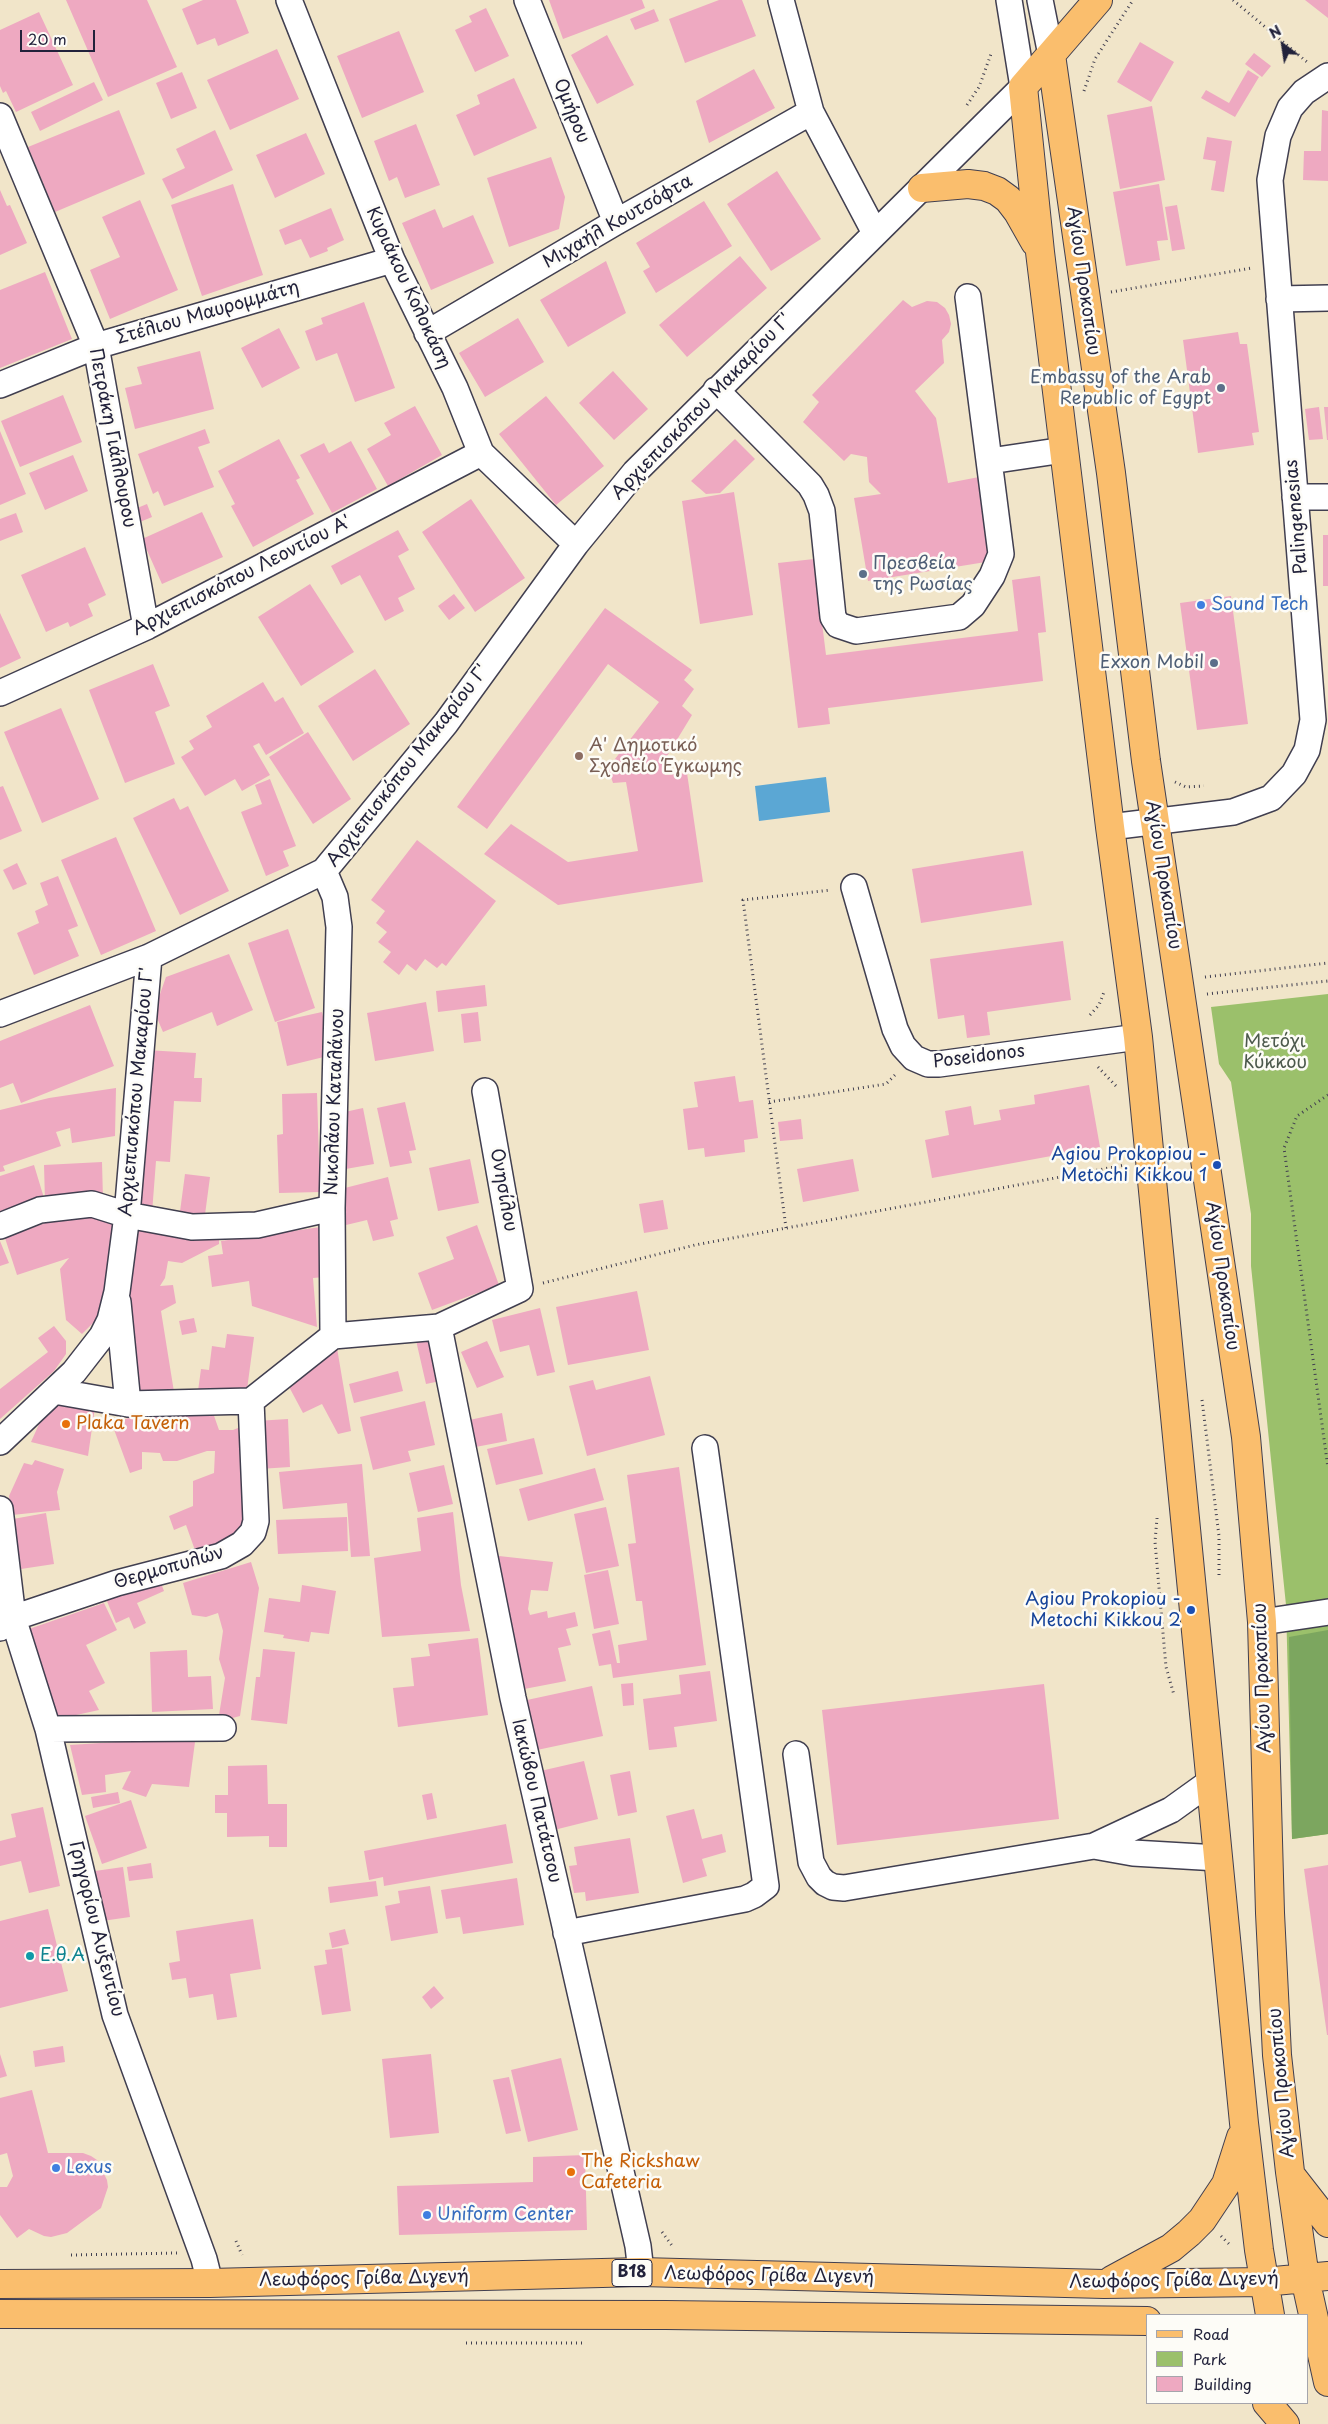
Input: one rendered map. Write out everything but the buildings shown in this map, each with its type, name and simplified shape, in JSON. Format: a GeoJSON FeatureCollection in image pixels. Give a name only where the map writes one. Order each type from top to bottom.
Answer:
{"type":"FeatureCollection","features":[{"type":"Feature","properties":{"kind":"main road"},"geometry":{"type":"LineString","coordinates":[[1098,0],[1023,87],[1040,252],[1110,827],[1138,1036],[1244,2123],[1267,2314]]}},
{"type":"Feature","properties":{"kind":"main road","name":"Αγίου Προκοπίου"},"geometry":{"type":"LineString","coordinates":[[1051,54],[1111,474],[1154,822],[1246,1437],[1262,1622],[1270,1913],[1277,2055],[1290,2172],[1316,2277],[1320,2307],[1317,2333],[1328,2382]]}},
{"type":"Feature","properties":{"kind":"main road"},"geometry":{"type":"LineString","coordinates":[[922,188],[968,184],[984,186],[997,191],[1008,199],[1018,212],[1040,252]]}},
{"type":"Feature","properties":{"kind":"main road"},"geometry":{"type":"LineString","coordinates":[[1104,2284],[1142,2266],[1171,2248],[1202,2220],[1226,2184],[1235,2160],[1244,2123]]}},
{"type":"Feature","properties":{"kind":"main road"},"geometry":{"type":"LineString","coordinates":[[1290,2172],[1328,2223]]}},
{"type":"Feature","properties":{"kind":"main road","name":"Λεωφόρος Γρίβα Διγενή"},"geometry":{"type":"LineString","coordinates":[[0,2284],[210,2283],[641,2272],[1104,2284],[1264,2282],[1316,2277]]}},
{"type":"Feature","properties":{"kind":"main road","name":"Λεωφόρος Γρίβα Διγενή"},"geometry":{"type":"LineString","coordinates":[[1267,2314],[1320,2307]]}},
{"type":"Feature","properties":{"kind":"main road","name":"Λεωφόρος Γρίβα Διγενή"},"geometry":{"type":"LineString","coordinates":[[0,2314],[666,2314],[1146,2321]]}},
{"type":"Feature","properties":{"kind":"main road"},"geometry":{"type":"LineString","coordinates":[[1111,2320],[1146,2328]]}},
{"type":"Feature","properties":{"kind":"main road"},"geometry":{"type":"LineString","coordinates":[[1268,2404],[1285,2424]]}},
{"type":"Feature","properties":{"kind":"main road"},"geometry":{"type":"LineString","coordinates":[[1291,2404],[1297,2424]]}},
{"type":"Feature","properties":{"kind":"street","name":"Κυριάκου Κολοκάση"},"geometry":{"type":"LineString","coordinates":[[289,0],[392,260],[455,388],[481,453],[576,544]]}},
{"type":"Feature","properties":{"kind":"street","name":"Ομήρου"},"geometry":{"type":"LineString","coordinates":[[526,0],[616,222]]}},
{"type":"Feature","properties":{"kind":"street"},"geometry":{"type":"LineString","coordinates":[[782,0],[811,112],[875,233]]}},
{"type":"Feature","properties":{"kind":"street"},"geometry":{"type":"LineString","coordinates":[[922,188],[1023,87],[1009,0]]}},
{"type":"Feature","properties":{"kind":"street"},"geometry":{"type":"LineString","coordinates":[[1040,0],[1051,54]]}},
{"type":"Feature","properties":{"kind":"street","name":"Palingenesias"},"geometry":{"type":"LineString","coordinates":[[1110,827],[1233,812],[1271,798],[1294,774],[1307,750],[1313,720],[1270,180],[1278,136],[1290,108],[1304,92],[1326,76]]}},
{"type":"Feature","properties":{"kind":"street","name":"Μιχαήλ Κουτσόφτα"},"geometry":{"type":"LineString","coordinates":[[427,333],[616,222],[811,112]]}},
{"type":"Feature","properties":{"kind":"street","name":"Πετράκη Γιάλλουρου"},"geometry":{"type":"LineString","coordinates":[[0,116],[96,346],[146,627]]}},
{"type":"Feature","properties":{"kind":"street","name":"Αρχιεπισκόπου Μακαρίου Γ'"},"geometry":{"type":"LineString","coordinates":[[0,1442],[74,1372],[102,1336],[110,1320],[117,1292],[127,1215],[149,957],[324,871],[446,723],[576,544],[634,472],[922,188]]}},
{"type":"Feature","properties":{"kind":"street","name":"Στέλιου Μαυρομμάτη"},"geometry":{"type":"LineString","coordinates":[[0,385],[96,346],[392,260]]}},
{"type":"Feature","properties":{"kind":"street"},"geometry":{"type":"LineString","coordinates":[[716,390],[810,485],[816,495],[822,510],[833,617],[838,625],[847,630],[856,631],[948,620],[966,613],[973,605],[992,576],[1001,554],[968,297]]}},
{"type":"Feature","properties":{"kind":"street"},"geometry":{"type":"LineString","coordinates":[[1280,299],[1328,298]]}},
{"type":"Feature","properties":{"kind":"street"},"geometry":{"type":"LineString","coordinates":[[990,461],[1064,450]]}},
{"type":"Feature","properties":{"kind":"street","name":"Αρχιεπισκόπου Λεοντίου Α'"},"geometry":{"type":"LineString","coordinates":[[0,693],[146,627],[481,453]]}},
{"type":"Feature","properties":{"kind":"street"},"geometry":{"type":"LineString","coordinates":[[1296,497],[1328,497]]}},
{"type":"Feature","properties":{"kind":"street","name":"Νικολάου Καταλάνου"},"geometry":{"type":"LineString","coordinates":[[324,871],[335,897],[339,927],[332,1208],[333,1336]]}},
{"type":"Feature","properties":{"kind":"street","name":"Poseidonos"},"geometry":{"type":"LineString","coordinates":[[854,887],[894,1029],[903,1046],[914,1058],[928,1064],[939,1064],[1138,1036]]}},
{"type":"Feature","properties":{"kind":"street"},"geometry":{"type":"LineString","coordinates":[[0,1014],[149,957]]}},
{"type":"Feature","properties":{"kind":"street","name":"Ονησίλου"},"geometry":{"type":"LineString","coordinates":[[485,1090],[520,1289]]}},
{"type":"Feature","properties":{"kind":"street"},"geometry":{"type":"LineString","coordinates":[[0,1226],[40,1210],[92,1204],[127,1215],[192,1227],[257,1225],[332,1208]]}},
{"type":"Feature","properties":{"kind":"street"},"geometry":{"type":"LineString","coordinates":[[54,1391],[128,1404],[251,1401],[333,1336],[439,1327],[520,1289]]}},
{"type":"Feature","properties":{"kind":"street"},"geometry":{"type":"LineString","coordinates":[[117,1292],[128,1404]]}},
{"type":"Feature","properties":{"kind":"street","name":"Ιακώβου Πατάτσου"},"geometry":{"type":"LineString","coordinates":[[439,1327],[513,1698],[638,2246],[641,2272]]}},
{"type":"Feature","properties":{"kind":"street","name":"Θερμοπυλών"},"geometry":{"type":"LineString","coordinates":[[6,1623],[117,1583],[221,1556],[242,1544],[253,1532],[256,1521],[251,1401]]}},
{"type":"Feature","properties":{"kind":"street"},"geometry":{"type":"LineString","coordinates":[[566,1933],[744,1899],[754,1896],[766,1886],[705,1448]]}},
{"type":"Feature","properties":{"kind":"street","name":"Γρηγορίου Αυξεντίου"},"geometry":{"type":"LineString","coordinates":[[0,1509],[6,1623],[48,1729],[115,2015],[204,2259],[210,2283]]}},
{"type":"Feature","properties":{"kind":"street"},"geometry":{"type":"LineString","coordinates":[[1262,1622],[1328,1612]]}},
{"type":"Feature","properties":{"kind":"street"},"geometry":{"type":"LineString","coordinates":[[48,1729],[223,1728]]}},
{"type":"Feature","properties":{"kind":"street"},"geometry":{"type":"LineString","coordinates":[[796,1754],[811,1862],[819,1877],[833,1887],[844,1888],[1094,1846],[1171,1810],[1210,1782]]}},
{"type":"Feature","properties":{"kind":"street"},"geometry":{"type":"LineString","coordinates":[[1094,1846],[1133,1853],[1218,1858]]}},
{"type":"Feature","properties":{"kind":"path"},"geometry":{"type":"LineString","coordinates":[[1084,94],[1095,58],[1133,0]]}},
{"type":"Feature","properties":{"kind":"path"},"geometry":{"type":"LineString","coordinates":[[1233,0],[1326,76]]}},
{"type":"Feature","properties":{"kind":"path"},"geometry":{"type":"LineString","coordinates":[[964,109],[979,87],[989,64],[993,44]]}},
{"type":"Feature","properties":{"kind":"path"},"geometry":{"type":"LineString","coordinates":[[1085,296],[1277,264]]}},
{"type":"Feature","properties":{"kind":"path"},"geometry":{"type":"LineString","coordinates":[[1171,774],[1173,781],[1186,787],[1204,786]]}},
{"type":"Feature","properties":{"kind":"path"},"geometry":{"type":"LineString","coordinates":[[786,1228],[743,900],[854,887]]}},
{"type":"Feature","properties":{"kind":"path"},"geometry":{"type":"LineString","coordinates":[[1196,978],[1328,963]]}},
{"type":"Feature","properties":{"kind":"path"},"geometry":{"type":"LineString","coordinates":[[1198,995],[1328,981]]}},
{"type":"Feature","properties":{"kind":"path"},"geometry":{"type":"LineString","coordinates":[[769,1102],[886,1084],[914,1058]]}},
{"type":"Feature","properties":{"kind":"path"},"geometry":{"type":"LineString","coordinates":[[1328,1095],[1296,1116],[1284,1148],[1328,1468]]}},
{"type":"Feature","properties":{"kind":"path"},"geometry":{"type":"LineString","coordinates":[[520,1289],[695,1245],[1130,1164]]}},
{"type":"Feature","properties":{"kind":"path"},"geometry":{"type":"LineString","coordinates":[[236,2241],[242,2256]]}},
{"type":"Feature","properties":{"kind":"path"},"geometry":{"type":"LineString","coordinates":[[69,2255],[178,2253]]}},
{"type":"Feature","properties":{"kind":"green space","name":"Μετόχι Κύκκου"},"geometry":{"type":"Polygon","coordinates":[[[1328,994],[1328,1834],[1292,1839],[1286,1605],[1251,1266],[1251,1214],[1231,1082],[1219,1064],[1211,1007],[1328,994]]]}},
{"type":"Feature","properties":{"kind":"green space"},"geometry":{"type":"Polygon","coordinates":[[[1328,1630],[1328,1834],[1292,1839],[1289,1637],[1328,1630]]]}},
{"type":"Feature","properties":{"kind":"water"},"geometry":{"type":"Polygon","coordinates":[[[826,777],[830,812],[759,821],[755,786],[826,777]]]}},
{"type":"Feature","properties":{"kind":"place","name":"Embassy of the Arab Republic of Egypt"},"geometry":{"type":"Point","coordinates":[1221,388]}},
{"type":"Feature","properties":{"kind":"place","name":"Πρεσβεία της Ρωσίας"},"geometry":{"type":"Point","coordinates":[863,574]}},
{"type":"Feature","properties":{"kind":"place","name":"Sound Tech"},"geometry":{"type":"Point","coordinates":[1201,605]}},
{"type":"Feature","properties":{"kind":"place","name":"Exxon Mobil"},"geometry":{"type":"Point","coordinates":[1214,663]}},
{"type":"Feature","properties":{"kind":"place","name":"Α' Δημοτικό Σχολείο Έγκωμης"},"geometry":{"type":"Point","coordinates":[579,756]}},
{"type":"Feature","properties":{"kind":"place","name":"Agiou Prokopiou - Metochi Kikkou 1"},"geometry":{"type":"Point","coordinates":[1217,1165]}},
{"type":"Feature","properties":{"kind":"place","name":"Plaka Tavern"},"geometry":{"type":"Point","coordinates":[66,1424]}},
{"type":"Feature","properties":{"kind":"place","name":"Agiou Prokopiou - Metochi Kikkou 2"},"geometry":{"type":"Point","coordinates":[1191,1610]}},
{"type":"Feature","properties":{"kind":"place","name":"Ε.θ.Α"},"geometry":{"type":"Point","coordinates":[30,1956]}},
{"type":"Feature","properties":{"kind":"place","name":"Lexus"},"geometry":{"type":"Point","coordinates":[56,2168]}},
{"type":"Feature","properties":{"kind":"place","name":"The Rickshaw Cafeteria"},"geometry":{"type":"Point","coordinates":[571,2172]}},
{"type":"Feature","properties":{"kind":"place","name":"Uniform Center"},"geometry":{"type":"Point","coordinates":[427,2215]}}]}
